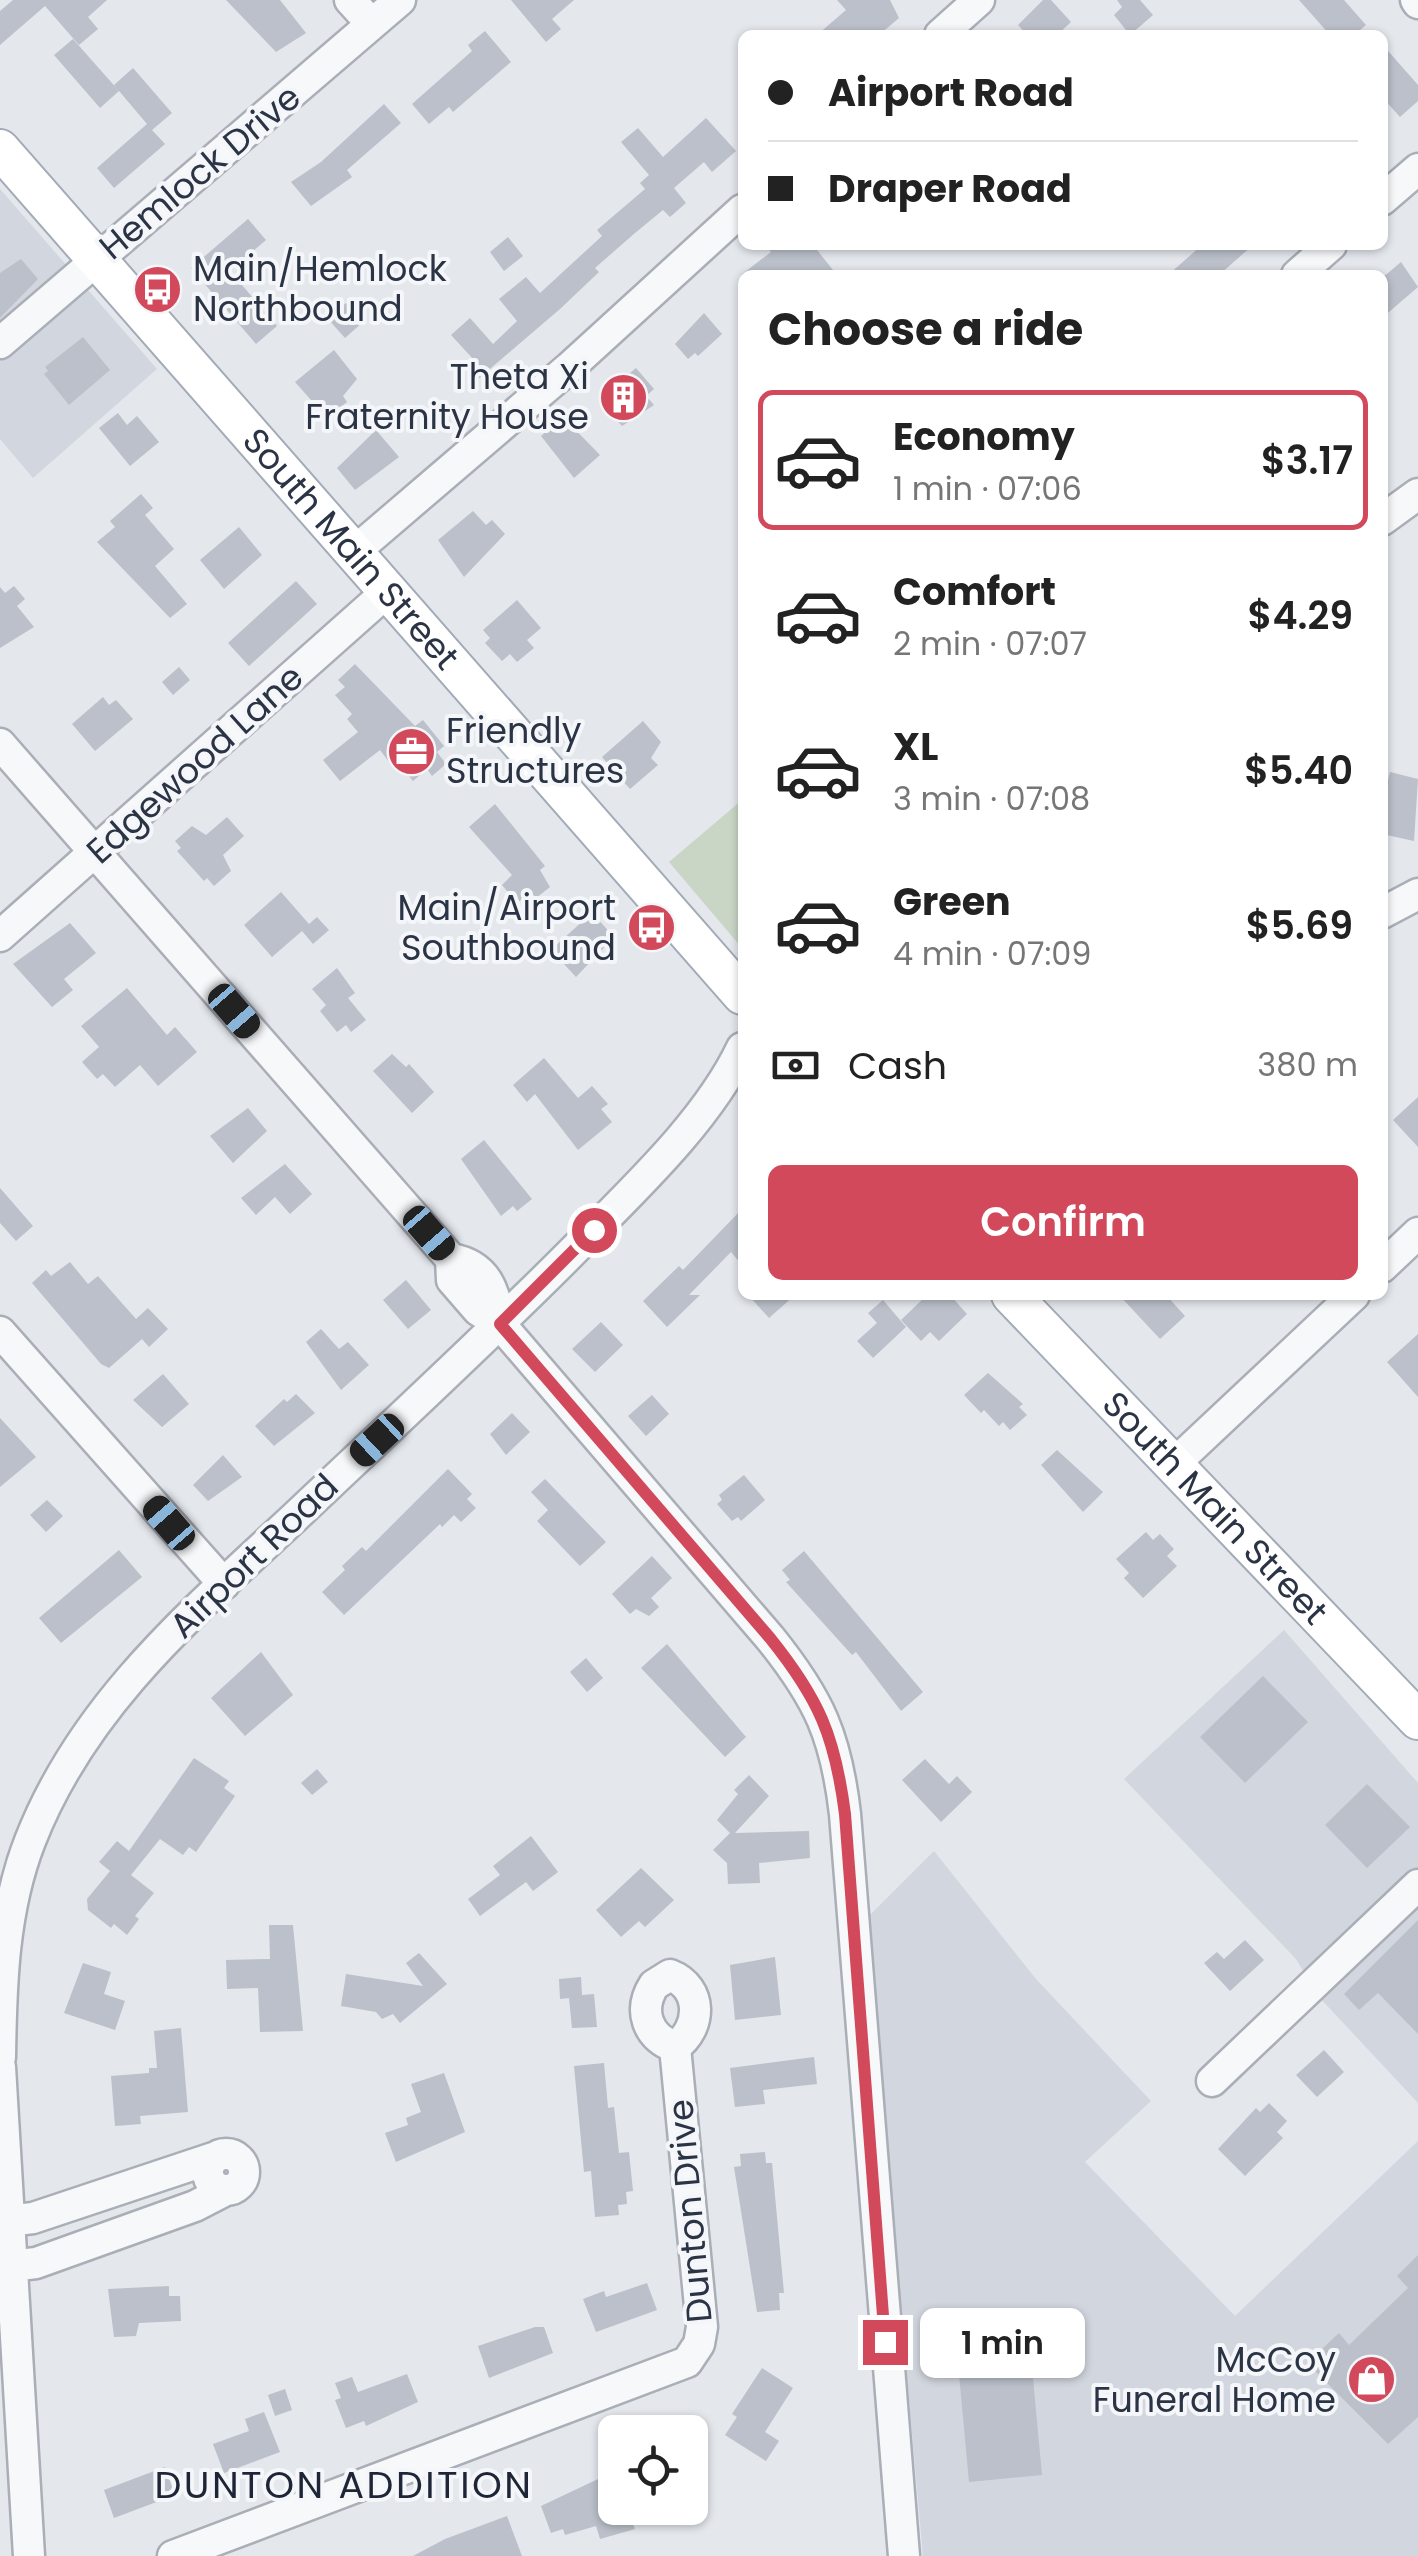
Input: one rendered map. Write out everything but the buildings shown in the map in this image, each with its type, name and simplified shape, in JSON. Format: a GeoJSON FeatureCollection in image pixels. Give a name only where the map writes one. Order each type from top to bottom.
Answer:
{"type":"FeatureCollection","features":[{"type":"Feature","properties":{"kind":"main road","name":"South Main Street"},"geometry":{"type":"LineString","coordinates":[[0,148],[738,990]]}},
{"type":"Feature","properties":{"kind":"main road","name":"South Main Street"},"geometry":{"type":"LineString","coordinates":[[1016,1300],[1418,1720]]}},
{"type":"Feature","properties":{"kind":"street"},"geometry":{"type":"LineString","coordinates":[[350,0],[372,24]]}},
{"type":"Feature","properties":{"kind":"street","name":"Hemlock Drive"},"geometry":{"type":"LineString","coordinates":[[0,343],[400,0]]}},
{"type":"Feature","properties":{"kind":"street"},"geometry":{"type":"LineString","coordinates":[[946,30],[979,0]]}},
{"type":"Feature","properties":{"kind":"street"},"geometry":{"type":"LineString","coordinates":[[1388,195],[1418,169]]}},
{"type":"Feature","properties":{"kind":"street"},"geometry":{"type":"LineString","coordinates":[[354,552],[738,214]]}},
{"type":"Feature","properties":{"kind":"street"},"geometry":{"type":"LineString","coordinates":[[1303,270],[1325,250]]}},
{"type":"Feature","properties":{"kind":"street"},"geometry":{"type":"LineString","coordinates":[[1388,516],[1418,494]]}},
{"type":"Feature","properties":{"kind":"street","name":"Edgewood Lane"},"geometry":{"type":"LineString","coordinates":[[0,936],[388,592]]}},
{"type":"Feature","properties":{"kind":"street"},"geometry":{"type":"LineString","coordinates":[[0,744],[452,1259],[471,1262],[495,1290],[500,1324],[770,1638],[806,1682],[826,1719],[838,1760],[845,1814],[904,2556]]}},
{"type":"Feature","properties":{"kind":"street"},"geometry":{"type":"LineString","coordinates":[[1388,910],[1418,894]]}},
{"type":"Feature","properties":{"kind":"street","name":"Airport Road"},"geometry":{"type":"LineString","coordinates":[[0,2057],[6,1899],[38,1820],[87,1730],[130,1677],[224,1584],[500,1324],[649,1174],[738,1053]]}},
{"type":"Feature","properties":{"kind":"street"},"geometry":{"type":"LineString","coordinates":[[1388,1261],[1418,1232]]}},
{"type":"Feature","properties":{"kind":"street"},"geometry":{"type":"LineString","coordinates":[[1173,1465],[1349,1300]]}},
{"type":"Feature","properties":{"kind":"street"},"geometry":{"type":"LineString","coordinates":[[0,1332],[224,1584]]}},
{"type":"Feature","properties":{"kind":"street"},"geometry":{"type":"LineString","coordinates":[[1212,2081],[1418,1885]]}},
{"type":"Feature","properties":{"kind":"street","name":"Dunton Drive"},"geometry":{"type":"LineString","coordinates":[[172,2556],[687,2362],[700,2344],[702,2327],[675,2046]]}},
{"type":"Feature","properties":{"kind":"street"},"geometry":{"type":"LineString","coordinates":[[0,2067],[3,2180],[29,2556]]}},
{"type":"Feature","properties":{"kind":"street"},"geometry":{"type":"LineString","coordinates":[[8,2221],[33,2218],[214,2158],[233,2155],[243,2165],[238,2185],[195,2206],[71,2250],[11,2266]]}},
{"type":"Feature","properties":{"kind":"shaded area"},"geometry":{"type":"Polygon","coordinates":[[[0,189],[157,369],[33,478],[0,439],[0,189]]]}},
{"type":"Feature","properties":{"kind":"shaded area"},"geometry":{"type":"Polygon","coordinates":[[[1284,1630],[1418,1783],[1418,2103],[1319,1997],[1296,1959],[1124,1779],[1284,1630]]]}},
{"type":"Feature","properties":{"kind":"shaded area"},"geometry":{"type":"Polygon","coordinates":[[[934,1851],[1036,1979],[1151,2101],[1085,2162],[1235,2316],[1418,2141],[1418,2556],[923,2556],[866,1919],[934,1851]]]}},
{"type":"Feature","properties":{"kind":"green space"},"geometry":{"type":"Polygon","coordinates":[[[738,803],[738,943],[669,862],[738,803]]]}},
{"type":"Feature","properties":{"kind":"place","name":"Main/Hemlock Northbound"},"geometry":{"type":"Point","coordinates":[158,289]}},
{"type":"Feature","properties":{"kind":"place","name":"Theta Xi Fraternity House"},"geometry":{"type":"Point","coordinates":[624,397]}},
{"type":"Feature","properties":{"kind":"place","name":"Friendly Structures"},"geometry":{"type":"Point","coordinates":[411,751]}},
{"type":"Feature","properties":{"kind":"place","name":"Main/Airport Southbound"},"geometry":{"type":"Point","coordinates":[651,928]}},
{"type":"Feature","properties":{"kind":"place","name":"McCoy Funeral Home"},"geometry":{"type":"Point","coordinates":[1371,2380]}},
{"type":"Feature","properties":{"kind":"district","name":"DUNTON ADDITION"},"geometry":{"type":"Point","coordinates":[344,2485]}},
{"type":"Feature","properties":{"kind":"route"},"geometry":{"type":"LineString","coordinates":[[594,1230],[500,1324],[513,1344],[770,1638],[806,1682],[826,1719],[838,1760],[845,1814],[885,2342]]}}]}
